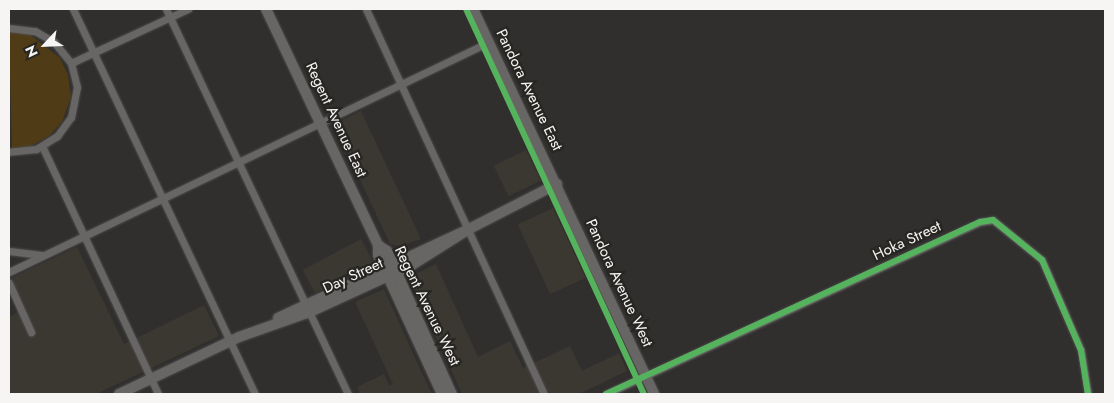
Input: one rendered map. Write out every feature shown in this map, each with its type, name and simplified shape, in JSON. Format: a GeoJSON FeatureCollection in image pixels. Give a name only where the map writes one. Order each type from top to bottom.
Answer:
{"type":"FeatureCollection","features":[{"type":"Feature","properties":{"kind":"street"},"geometry":{"type":"LineString","coordinates":[[73,9],[255,394]]}},
{"type":"Feature","properties":{"kind":"street"},"geometry":{"type":"LineString","coordinates":[[166,9],[240,161],[348,394]]}},
{"type":"Feature","properties":{"kind":"street"},"geometry":{"type":"LineString","coordinates":[[71,63],[188,9]]}},
{"type":"Feature","properties":{"kind":"street","name":"Regent Avenue East"},"geometry":{"type":"LineString","coordinates":[[266,9],[378,245]]}},
{"type":"Feature","properties":{"kind":"street"},"geometry":{"type":"LineString","coordinates":[[366,9],[544,394]]}},
{"type":"Feature","properties":{"kind":"street","name":"Pandora Avenue East"},"geometry":{"type":"LineString","coordinates":[[473,9],[557,184]]}},
{"type":"Feature","properties":{"kind":"street"},"geometry":{"type":"LineString","coordinates":[[9,28],[45,35],[71,63],[77,87],[74,111],[61,132],[42,146],[9,152]]}},
{"type":"Feature","properties":{"kind":"street"},"geometry":{"type":"LineString","coordinates":[[9,272],[488,42]]}},
{"type":"Feature","properties":{"kind":"street"},"geometry":{"type":"LineString","coordinates":[[42,146],[158,394]]}},
{"type":"Feature","properties":{"kind":"street","name":"Day Street"},"geometry":{"type":"LineString","coordinates":[[119,394],[230,341],[308,308],[390,269],[557,184]]}},
{"type":"Feature","properties":{"kind":"street","name":"Pandora Avenue West"},"geometry":{"type":"LineString","coordinates":[[557,184],[654,394]]}},
{"type":"Feature","properties":{"kind":"street","name":"Hoka Street"},"geometry":{"type":"LineString","coordinates":[[645,375],[980,222],[993,220],[1042,260],[1081,350],[1088,394]]}},
{"type":"Feature","properties":{"kind":"street","name":"Regent Avenue West"},"geometry":{"type":"LineString","coordinates":[[378,245],[452,394]]}},
{"type":"Feature","properties":{"kind":"street"},"geometry":{"type":"LineString","coordinates":[[9,251],[43,255]]}},
{"type":"Feature","properties":{"kind":"street","name":"Regent Avenue West"},"geometry":{"type":"LineString","coordinates":[[390,269],[442,394]]}},
{"type":"Feature","properties":{"kind":"street"},"geometry":{"type":"LineString","coordinates":[[9,283],[31,332]]}},
{"type":"Feature","properties":{"kind":"street"},"geometry":{"type":"LineString","coordinates":[[606,394],[645,375]]}},
{"type":"Feature","properties":{"kind":"shaded area"},"geometry":{"type":"Polygon","coordinates":[[[9,32],[28,33],[60,58],[68,75],[71,97],[62,122],[49,136],[31,146],[12,149],[9,32]]]}},
{"type":"Feature","properties":{"kind":"shaded area"},"geometry":{"type":"Polygon","coordinates":[[[361,111],[421,239],[399,246],[390,244],[334,124],[361,111]]]}},
{"type":"Feature","properties":{"kind":"shaded area"},"geometry":{"type":"Polygon","coordinates":[[[526,150],[541,181],[509,196],[494,166],[526,150]]]}},
{"type":"Feature","properties":{"kind":"shaded area"},"geometry":{"type":"Polygon","coordinates":[[[553,208],[586,278],[550,294],[518,224],[553,208]]]}},
{"type":"Feature","properties":{"kind":"shaded area"},"geometry":{"type":"Polygon","coordinates":[[[361,239],[373,262],[315,293],[303,270],[361,239]]]}},
{"type":"Feature","properties":{"kind":"shaded area"},"geometry":{"type":"Polygon","coordinates":[[[77,247],[124,344],[204,305],[219,336],[96,394],[9,394],[9,317],[21,311],[9,279],[77,247]]]}},
{"type":"Feature","properties":{"kind":"shaded area"},"geometry":{"type":"Polygon","coordinates":[[[436,264],[478,357],[510,341],[523,368],[570,346],[582,371],[619,353],[627,371],[579,394],[462,394],[409,277],[436,264]]]}},
{"type":"Feature","properties":{"kind":"shaded area"},"geometry":{"type":"Polygon","coordinates":[[[384,289],[432,394],[360,394],[357,387],[384,374],[389,386],[393,384],[355,302],[384,289]]]}},
{"type":"Feature","properties":{"kind":"cycle path"},"geometry":{"type":"LineString","coordinates":[[466,9],[644,394]]}},
{"type":"Feature","properties":{"kind":"cycle path"},"geometry":{"type":"LineString","coordinates":[[606,394],[980,222],[993,220],[1042,260],[1081,350],[1088,394]]}}]}
